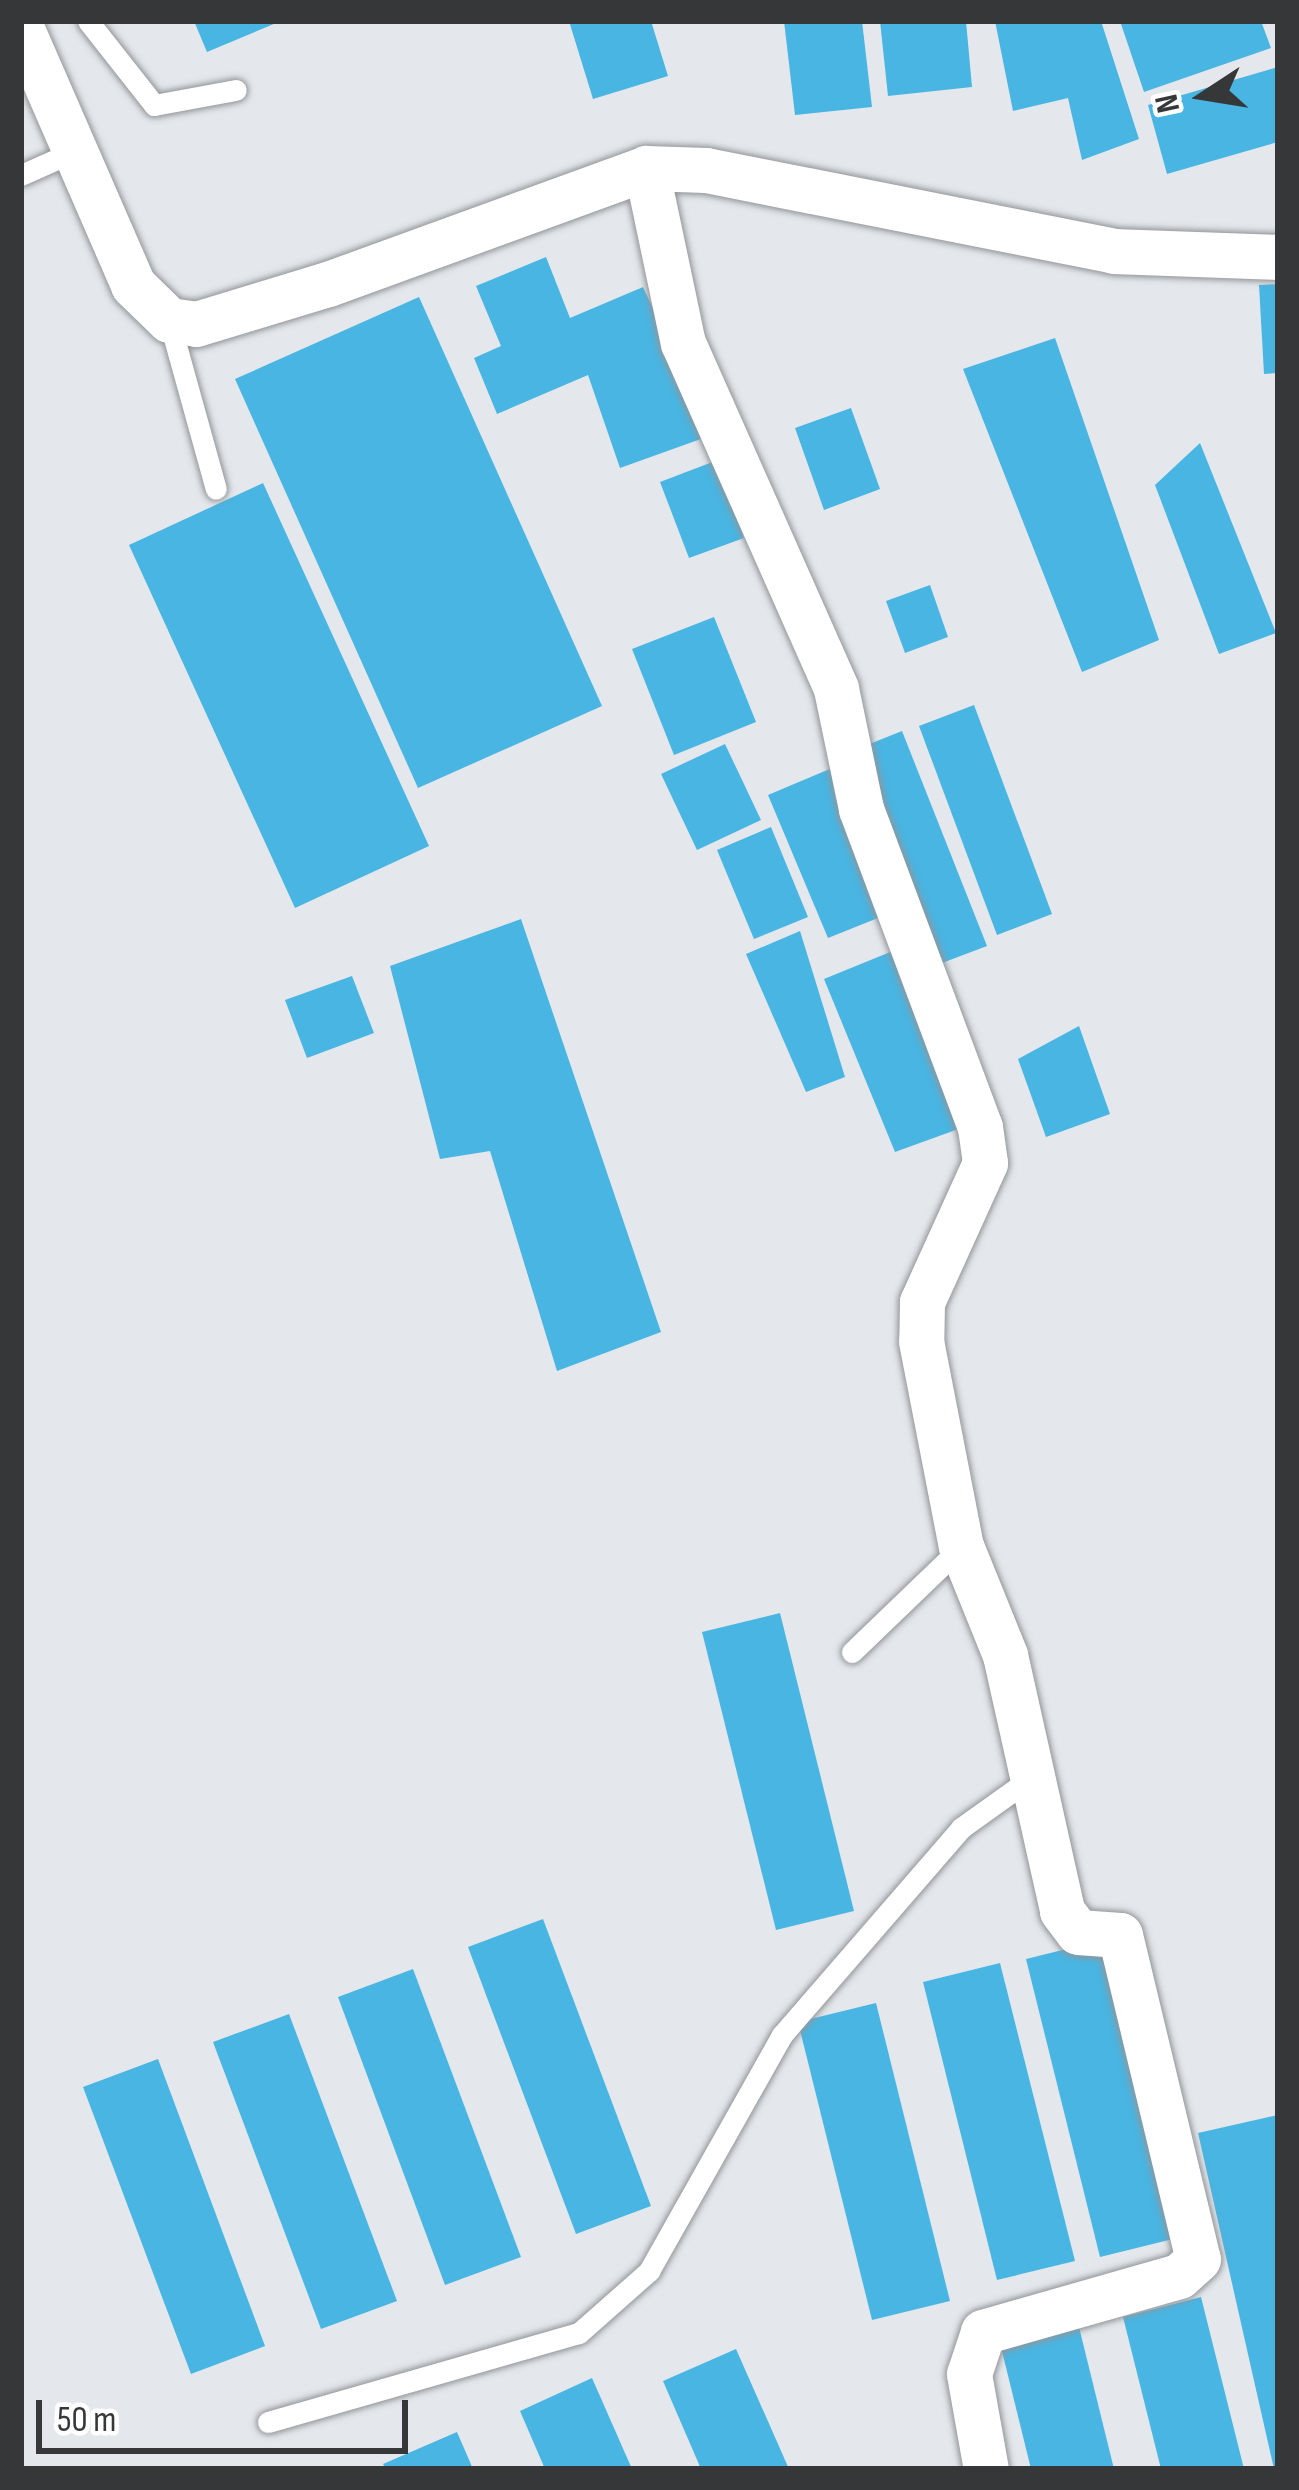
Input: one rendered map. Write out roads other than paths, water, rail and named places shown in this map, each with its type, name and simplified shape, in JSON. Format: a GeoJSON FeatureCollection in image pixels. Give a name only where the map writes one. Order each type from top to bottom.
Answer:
{"type":"FeatureCollection","features":[{"type":"Feature","properties":{"kind":"street"},"geometry":{"type":"LineString","coordinates":[[21,27],[133,285],[169,320],[196,324],[328,284],[646,168],[706,170],[1114,251],[1278,257]]}},
{"type":"Feature","properties":{"kind":"street"},"geometry":{"type":"LineString","coordinates":[[646,168],[683,343],[836,688],[862,808],[980,1127],[978,1187],[922,1302],[961,1546],[1036,1774],[1062,1911],[1078,1932],[1120,1935],[1198,2259],[1179,2276],[983,2332],[969,2374],[986,2469]]}},
{"type":"Feature","properties":{"kind":"lane"},"geometry":{"type":"LineString","coordinates":[[88,21],[154,105],[236,90]]}},
{"type":"Feature","properties":{"kind":"lane"},"geometry":{"type":"LineString","coordinates":[[21,176],[75,151]]}},
{"type":"Feature","properties":{"kind":"lane"},"geometry":{"type":"LineString","coordinates":[[169,320],[216,489]]}},
{"type":"Feature","properties":{"kind":"lane"},"geometry":{"type":"LineString","coordinates":[[852,1652],[961,1546]]}},
{"type":"Feature","properties":{"kind":"lane"},"geometry":{"type":"LineString","coordinates":[[268,2422],[579,2333],[649,2271],[782,2035],[961,1828],[1036,1774]]}}]}
